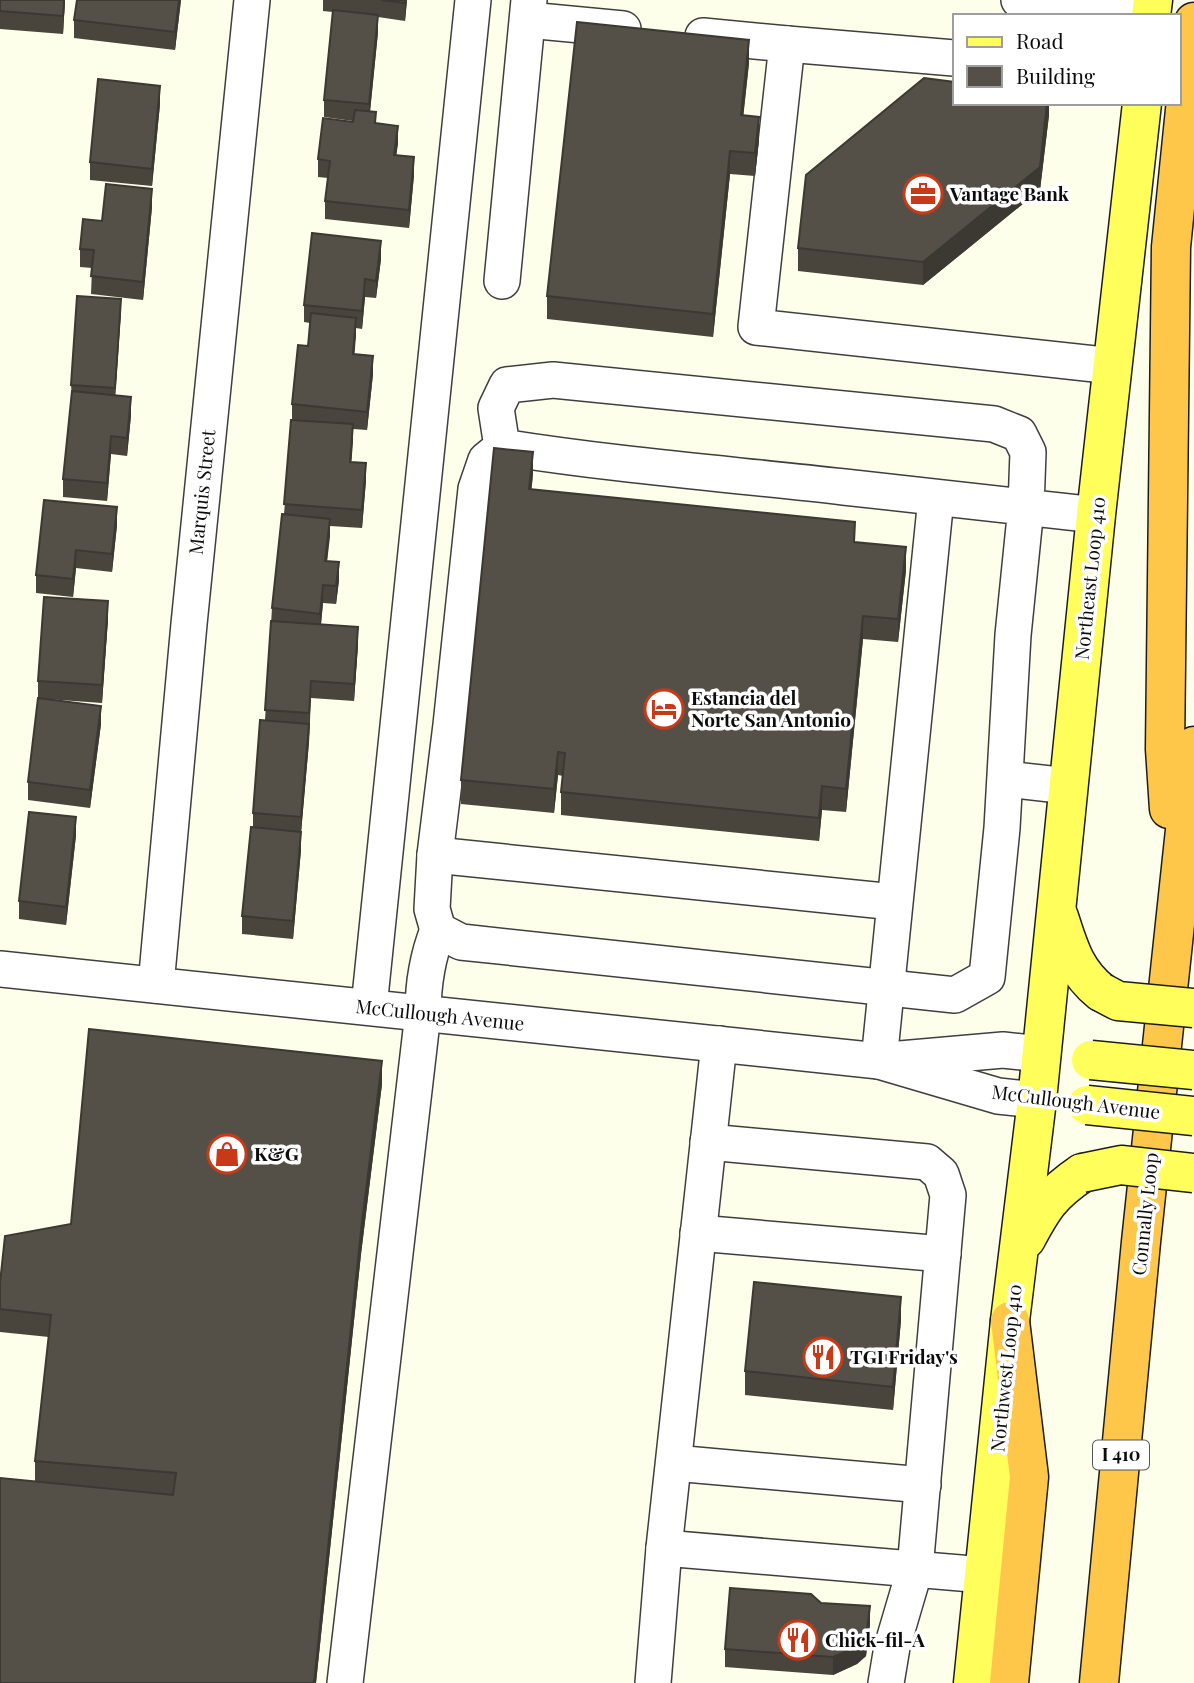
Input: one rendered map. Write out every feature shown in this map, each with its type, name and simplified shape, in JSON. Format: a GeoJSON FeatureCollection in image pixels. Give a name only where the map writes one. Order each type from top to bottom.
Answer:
{"type":"FeatureCollection","features":[{"type":"Feature","properties":{"kind":"highway"},"geometry":{"type":"LineString","coordinates":[[1177,921],[1165,749],[1171,247],[1194,22]]}},
{"type":"Feature","properties":{"kind":"highway","name":"Connally Loop"},"geometry":{"type":"LineString","coordinates":[[1098,1678],[1194,746]]}},
{"type":"Feature","properties":{"kind":"highway"},"geometry":{"type":"LineString","coordinates":[[1009,1683],[1030,1477],[1010,1321]]}},
{"type":"Feature","properties":{"kind":"main road","name":"Northeast Loop 410"},"geometry":{"type":"LineString","coordinates":[[1042,1054],[1096,515],[1142,105]]}},
{"type":"Feature","properties":{"kind":"main road"},"geometry":{"type":"LineString","coordinates":[[1056,908],[1078,968],[1086,981],[1101,992],[1118,1001],[1194,1009]]}},
{"type":"Feature","properties":{"kind":"main road","name":"McCullough Avenue"},"geometry":{"type":"LineString","coordinates":[[1042,1054],[1194,1070]]}},
{"type":"Feature","properties":{"kind":"main road","name":"Northwest Loop 410"},"geometry":{"type":"LineString","coordinates":[[973,1683],[1010,1321],[1042,1054]]}},
{"type":"Feature","properties":{"kind":"main road","name":"McCullough Avenue"},"geometry":{"type":"LineString","coordinates":[[1037,1100],[1194,1116]]}},
{"type":"Feature","properties":{"kind":"main road"},"geometry":{"type":"LineString","coordinates":[[1020,1250],[1045,1203],[1060,1187],[1082,1172],[1121,1165],[1194,1173]]}},
{"type":"Feature","properties":{"kind":"street","name":"Marquis Street"},"geometry":{"type":"LineString","coordinates":[[156,985],[189,624],[252,0]]}},
{"type":"Feature","properties":{"kind":"street"},"geometry":{"type":"LineString","coordinates":[[369,1007],[473,0]]}},
{"type":"Feature","properties":{"kind":"street"},"geometry":{"type":"LineString","coordinates":[[1019,0],[1152,9]]}},
{"type":"Feature","properties":{"kind":"street"},"geometry":{"type":"LineString","coordinates":[[502,281],[528,10],[664,33],[953,58]]}},
{"type":"Feature","properties":{"kind":"street"},"geometry":{"type":"LineString","coordinates":[[787,44],[756,327],[1113,366]]}},
{"type":"Feature","properties":{"kind":"street"},"geometry":{"type":"LineString","coordinates":[[439,930],[461,942],[955,995],[987,977],[1006,779],[1013,635],[1026,507],[1028,452],[1019,434],[994,424],[554,380],[508,385],[496,408],[502,447]]}},
{"type":"Feature","properties":{"kind":"street"},"geometry":{"type":"LineString","coordinates":[[345,1683],[423,1013],[423,984],[439,930],[432,909],[435,855],[452,725],[476,489],[486,460],[502,447],[592,461],[1096,515]]}},
{"type":"Feature","properties":{"kind":"street"},"geometry":{"type":"LineString","coordinates":[[879,1061],[936,498]]}},
{"type":"Feature","properties":{"kind":"street"},"geometry":{"type":"LineString","coordinates":[[1006,779],[1068,786]]}},
{"type":"Feature","properties":{"kind":"street"},"geometry":{"type":"LineString","coordinates":[[435,855],[894,902]]}},
{"type":"Feature","properties":{"kind":"street","name":"McCullough Avenue"},"geometry":{"type":"LineString","coordinates":[[1,977],[156,985],[879,1061],[998,1096],[1037,1100]]}},
{"type":"Feature","properties":{"kind":"street"},"geometry":{"type":"LineString","coordinates":[[653,1683],[664,1548],[719,1044]]}},
{"type":"Feature","properties":{"kind":"street","name":"McCullough Avenue"},"geometry":{"type":"LineString","coordinates":[[879,1061],[1003,1050],[1042,1054]]}},
{"type":"Feature","properties":{"kind":"street"},"geometry":{"type":"LineString","coordinates":[[708,1142],[927,1162],[941,1174],[948,1195],[915,1569],[892,1647],[886,1683]]}},
{"type":"Feature","properties":{"kind":"street"},"geometry":{"type":"LineString","coordinates":[[698,1233],[943,1254]]}},
{"type":"Feature","properties":{"kind":"street"},"geometry":{"type":"LineString","coordinates":[[674,1463],[923,1485]]}},
{"type":"Feature","properties":{"kind":"street"},"geometry":{"type":"LineString","coordinates":[[664,1548],[984,1575]]}},
{"type":"Feature","properties":{"kind":"building"},"geometry":{"type":"Polygon","coordinates":[[[0,0],[64,0],[63,16],[0,11],[0,0]]]}},
{"type":"Feature","properties":{"kind":"building"},"geometry":{"type":"Polygon","coordinates":[[[77,0],[179,0],[175,32],[74,20],[77,0]]]}},
{"type":"Feature","properties":{"kind":"building"},"geometry":{"type":"Polygon","coordinates":[[[381,0],[405,0],[405,3],[381,0]]]}},
{"type":"Feature","properties":{"kind":"building"},"geometry":{"type":"Polygon","coordinates":[[[333,10],[378,15],[369,104],[324,100],[333,10]]]}},
{"type":"Feature","properties":{"kind":"building"},"geometry":{"type":"Polygon","coordinates":[[[577,22],[749,40],[741,115],[759,117],[755,153],[730,151],[713,314],[547,296],[577,22]]]}},
{"type":"Feature","properties":{"kind":"building","name":"Vantage Bank"},"geometry":{"type":"Polygon","coordinates":[[[924,78],[953,82],[953,105],[1047,105],[1040,167],[923,262],[798,248],[806,175],[924,78]]]}},
{"type":"Feature","properties":{"kind":"building"},"geometry":{"type":"Polygon","coordinates":[[[98,79],[160,86],[152,169],[90,162],[98,79]]]}},
{"type":"Feature","properties":{"kind":"building"},"geometry":{"type":"Polygon","coordinates":[[[355,110],[376,112],[375,123],[398,126],[394,155],[414,157],[409,210],[325,201],[330,161],[318,159],[323,118],[353,122],[355,110]]]}},
{"type":"Feature","properties":{"kind":"building"},"geometry":{"type":"Polygon","coordinates":[[[106,184],[152,189],[143,282],[91,276],[94,250],[80,249],[83,219],[102,221],[106,184]]]}},
{"type":"Feature","properties":{"kind":"building"},"geometry":{"type":"Polygon","coordinates":[[[312,233],[381,241],[376,281],[365,279],[362,311],[304,305],[312,233]]]}},
{"type":"Feature","properties":{"kind":"building"},"geometry":{"type":"Polygon","coordinates":[[[77,296],[121,299],[115,388],[71,385],[77,296]]]}},
{"type":"Feature","properties":{"kind":"building"},"geometry":{"type":"Polygon","coordinates":[[[311,313],[356,318],[353,354],[373,356],[367,412],[292,404],[298,345],[308,346],[311,313]]]}},
{"type":"Feature","properties":{"kind":"building"},"geometry":{"type":"Polygon","coordinates":[[[72,391],[131,397],[127,438],[111,436],[107,483],[63,479],[72,391]]]}},
{"type":"Feature","properties":{"kind":"building"},"geometry":{"type":"Polygon","coordinates":[[[291,420],[353,424],[350,462],[366,463],[362,510],[284,504],[291,420]]]}},
{"type":"Feature","properties":{"kind":"building","name":"Estancia del Norte San Antonio"},"geometry":{"type":"Polygon","coordinates":[[[494,448],[533,452],[529,489],[855,522],[854,542],[906,547],[898,619],[863,616],[846,789],[822,786],[819,818],[561,792],[565,753],[558,752],[554,789],[461,780],[494,448]]]}},
{"type":"Feature","properties":{"kind":"building"},"geometry":{"type":"Polygon","coordinates":[[[44,500],[117,507],[112,554],[76,550],[73,579],[36,575],[44,500]]]}},
{"type":"Feature","properties":{"kind":"building"},"geometry":{"type":"Polygon","coordinates":[[[282,514],[330,519],[325,561],[339,562],[336,586],[323,585],[320,614],[272,608],[282,514]]]}},
{"type":"Feature","properties":{"kind":"building"},"geometry":{"type":"Polygon","coordinates":[[[44,597],[108,601],[102,685],[38,681],[44,597]]]}},
{"type":"Feature","properties":{"kind":"building"},"geometry":{"type":"Polygon","coordinates":[[[271,621],[358,627],[354,684],[311,681],[309,713],[265,710],[271,621]]]}},
{"type":"Feature","properties":{"kind":"building"},"geometry":{"type":"Polygon","coordinates":[[[38,698],[101,706],[90,790],[28,782],[38,698]]]}},
{"type":"Feature","properties":{"kind":"building"},"geometry":{"type":"Polygon","coordinates":[[[260,720],[309,724],[301,817],[253,813],[260,720]]]}},
{"type":"Feature","properties":{"kind":"building"},"geometry":{"type":"Polygon","coordinates":[[[29,812],[76,817],[66,907],[19,901],[29,812]]]}},
{"type":"Feature","properties":{"kind":"building"},"geometry":{"type":"Polygon","coordinates":[[[251,827],[301,832],[293,921],[242,916],[251,827]]]}},
{"type":"Feature","properties":{"kind":"building"},"geometry":{"type":"Polygon","coordinates":[[[89,1029],[382,1061],[361,1231],[314,1683],[0,1683],[0,1478],[173,1495],[176,1473],[35,1461],[51,1315],[0,1309],[5,1236],[71,1224],[89,1029]]]}},
{"type":"Feature","properties":{"kind":"building","name":"TGI Friday's"},"geometry":{"type":"Polygon","coordinates":[[[754,1282],[901,1297],[893,1387],[745,1371],[754,1282]]]}},
{"type":"Feature","properties":{"kind":"building","name":"Chick-fil-A"},"geometry":{"type":"Polygon","coordinates":[[[730,1588],[811,1594],[821,1603],[870,1606],[866,1638],[857,1647],[833,1657],[725,1649],[730,1588]]]}},
{"type":"Feature","properties":{"kind":"place","name":"Vantage Bank"},"geometry":{"type":"Point","coordinates":[923,194]}},
{"type":"Feature","properties":{"kind":"place","name":"Estancia del Norte San Antonio"},"geometry":{"type":"Point","coordinates":[664,709]}},
{"type":"Feature","properties":{"kind":"place","name":"K&G"},"geometry":{"type":"Point","coordinates":[227,1154]}},
{"type":"Feature","properties":{"kind":"place","name":"TGI Friday's"},"geometry":{"type":"Point","coordinates":[823,1357]}},
{"type":"Feature","properties":{"kind":"place","name":"Chick-fil-A"},"geometry":{"type":"Point","coordinates":[798,1640]}}]}
